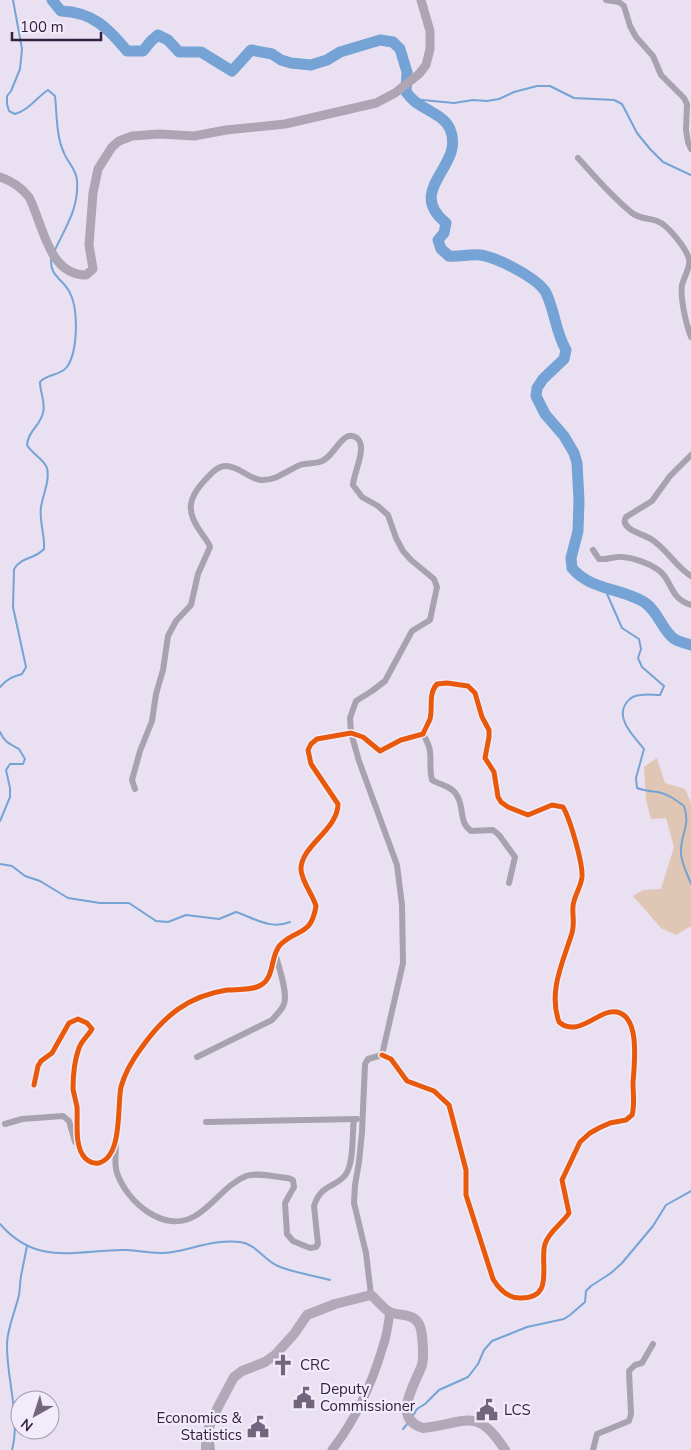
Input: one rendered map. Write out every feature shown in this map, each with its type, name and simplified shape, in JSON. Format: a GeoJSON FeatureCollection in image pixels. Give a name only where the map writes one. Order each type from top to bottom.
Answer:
{"type":"FeatureCollection","features":[{"type":"Feature","properties":{"kind":"highway"},"geometry":{"type":"LineString","coordinates":[[206,1450],[206,1434],[234,1377],[242,1371],[265,1362],[276,1355],[307,1315],[335,1304],[372,1295],[390,1312],[412,1317],[419,1323],[422,1333],[422,1364],[407,1400],[407,1411],[416,1425],[424,1428],[472,1420],[481,1422],[488,1427],[505,1450]]}},
{"type":"Feature","properties":{"kind":"main road"},"geometry":{"type":"LineString","coordinates":[[0,177],[12,181],[23,189],[29,197],[52,254],[62,268],[77,275],[86,275],[93,269],[89,245],[90,223],[98,169],[112,147],[132,136],[159,134],[194,136],[226,130],[285,124],[376,103],[395,93],[419,74],[426,65],[430,49],[430,31],[421,0]]}},
{"type":"Feature","properties":{"kind":"main road"},"geometry":{"type":"LineString","coordinates":[[332,1450],[349,1428],[364,1398],[384,1345],[390,1312]]}},
{"type":"Feature","properties":{"kind":"street"},"geometry":{"type":"LineString","coordinates":[[606,0],[619,2],[624,6],[630,26],[636,37],[653,56],[661,75],[684,98],[687,104],[686,130],[691,149]]}},
{"type":"Feature","properties":{"kind":"street"},"geometry":{"type":"LineString","coordinates":[[578,158],[599,182],[634,214],[657,221],[674,234],[687,254],[690,262],[682,290],[686,324],[691,337]]}},
{"type":"Feature","properties":{"kind":"street"},"geometry":{"type":"LineString","coordinates":[[135,789],[132,780],[140,751],[152,721],[168,636],[176,622],[191,605],[198,574],[210,547],[192,516],[191,501],[203,481],[216,469],[228,466],[259,480],[270,479],[300,465],[325,461],[344,438],[356,437],[361,447],[353,485],[362,497],[378,506],[388,515],[400,546],[411,560],[434,578],[437,587],[430,620],[412,631],[385,681],[356,701],[350,718],[351,733],[359,761],[397,865],[402,905],[403,962],[382,1055]]}},
{"type":"Feature","properties":{"kind":"street"},"geometry":{"type":"LineString","coordinates":[[691,455],[670,476],[652,500],[626,517],[624,524],[628,528],[653,540],[683,571],[691,576]]}},
{"type":"Feature","properties":{"kind":"street"},"geometry":{"type":"LineString","coordinates":[[593,550],[599,558],[623,557],[648,564],[666,578],[671,590],[685,603],[691,605]]}},
{"type":"Feature","properties":{"kind":"street"},"geometry":{"type":"LineString","coordinates":[[354,1119],[348,1169],[342,1179],[328,1186],[316,1200],[314,1206],[318,1244],[316,1247],[310,1248],[293,1241],[287,1234],[286,1203],[294,1187],[293,1180],[279,1177],[247,1176],[237,1181],[195,1216],[175,1222],[162,1220],[152,1215],[135,1200],[123,1185],[116,1172],[120,1092],[126,1071],[161,1023],[176,1009],[206,995],[261,985],[268,978],[275,955],[280,946],[305,930],[312,921],[316,906],[302,874],[302,861],[338,810],[338,804],[311,764],[308,750],[311,744],[316,739],[351,733],[362,737],[380,751],[401,740],[423,734],[430,720],[432,694],[435,686],[441,683],[468,686],[475,693],[482,717],[489,730],[485,758],[494,772],[498,798],[501,802],[528,815],[552,805],[563,807],[578,850],[582,877],[573,905],[572,930],[557,979],[556,1014],[559,1022],[564,1026],[575,1027],[608,1013],[616,1012],[620,1013],[628,1021],[635,1046],[632,1114],[626,1120],[610,1123],[590,1133],[578,1146],[562,1180],[569,1213],[545,1243],[545,1279],[542,1288],[535,1295],[519,1298],[510,1296],[499,1288],[493,1279],[466,1195],[466,1170],[449,1105],[434,1091],[407,1081],[391,1059],[382,1055],[368,1059],[365,1064],[363,1119],[354,1202],[366,1254],[372,1295]]}},
{"type":"Feature","properties":{"kind":"street"},"geometry":{"type":"LineString","coordinates":[[423,734],[431,750],[432,780],[457,794],[465,825],[474,831],[493,830],[514,854],[515,861],[509,882]]}},
{"type":"Feature","properties":{"kind":"street"},"geometry":{"type":"LineString","coordinates":[[197,1057],[272,1020],[280,1010],[285,1002],[285,994],[275,955]]}},
{"type":"Feature","properties":{"kind":"street"},"geometry":{"type":"LineString","coordinates":[[34,1086],[38,1066],[41,1061],[52,1053],[69,1023],[78,1019],[87,1023],[92,1029],[84,1037],[79,1048],[73,1090],[77,1105],[80,1152],[84,1157]]}},
{"type":"Feature","properties":{"kind":"street"},"geometry":{"type":"LineString","coordinates":[[5,1124],[22,1119],[63,1116],[69,1121],[77,1151],[92,1163],[100,1162],[108,1156],[116,1142]]}},
{"type":"Feature","properties":{"kind":"street"},"geometry":{"type":"LineString","coordinates":[[206,1122],[363,1119]]}},
{"type":"Feature","properties":{"kind":"street"},"geometry":{"type":"LineString","coordinates":[[593,1450],[596,1434],[629,1421],[631,1411],[629,1371],[635,1365],[642,1363],[653,1344]]}},
{"type":"Feature","properties":{"kind":"street"},"geometry":{"type":"LineString","coordinates":[[209,1427],[212,1450]]}},
{"type":"Feature","properties":{"kind":"shaded area"},"geometry":{"type":"Polygon","coordinates":[[[657,758],[665,783],[685,789],[691,803],[691,926],[676,935],[661,928],[633,896],[643,890],[661,889],[674,847],[666,818],[651,819],[646,800],[644,767],[657,758]]]}},
{"type":"Feature","properties":{"kind":"waterway"},"geometry":{"type":"LineString","coordinates":[[13,0],[22,49],[20,69],[7,96],[9,111],[15,114],[20,112],[48,90],[55,96],[61,146],[77,177],[74,208],[55,250]]}},
{"type":"Feature","properties":{"kind":"waterway"},"geometry":{"type":"LineString","coordinates":[[52,0],[61,11],[82,15],[99,23],[127,51],[143,51],[158,35],[168,40],[179,52],[201,52],[232,71],[251,50],[272,54],[281,60],[291,63],[311,65],[327,60],[340,52],[380,40],[393,42],[400,49],[407,72],[406,92],[416,102],[441,118],[448,125],[453,142],[450,155],[433,188],[431,199],[435,211],[446,223],[444,233],[438,240],[441,249],[449,256],[480,255],[496,260],[507,264],[536,282],[547,295],[566,350],[564,359],[543,379],[537,388],[536,396],[545,414],[564,436],[574,453],[577,463],[578,531],[571,558],[572,568],[588,581],[635,597],[644,602],[653,610],[673,638],[691,645]]}},
{"type":"Feature","properties":{"kind":"waterway"},"geometry":{"type":"LineString","coordinates":[[412,99],[454,103],[473,100],[487,101],[499,99],[514,92],[537,86],[550,86],[574,98],[614,100],[622,104],[637,133],[663,162],[691,175]]}},
{"type":"Feature","properties":{"kind":"waterway"},"geometry":{"type":"LineString","coordinates":[[0,687],[10,679],[22,674],[26,667],[13,607],[14,569],[21,562],[44,549],[41,512],[48,473],[43,462],[27,445],[43,413],[44,405],[40,382],[67,367],[71,360],[75,340],[76,318],[72,298],[66,286],[54,273],[51,258]]}},
{"type":"Feature","properties":{"kind":"waterway"},"geometry":{"type":"LineString","coordinates":[[604,587],[622,628],[639,639],[641,649],[638,658],[642,667],[664,686],[660,695],[639,695],[632,698],[627,702],[623,714],[627,727],[644,749],[636,778],[637,788],[665,794],[684,806],[686,825],[681,846],[681,857],[691,884]]}},
{"type":"Feature","properties":{"kind":"waterway"},"geometry":{"type":"LineString","coordinates":[[0,732],[6,741],[19,749],[25,759],[23,764],[10,764],[6,770],[10,797],[0,821]]}},
{"type":"Feature","properties":{"kind":"waterway"},"geometry":{"type":"LineString","coordinates":[[0,864],[12,866],[25,876],[40,881],[68,898],[100,903],[129,903],[156,921],[168,922],[186,915],[219,919],[236,912],[269,924],[276,925],[290,922]]}},
{"type":"Feature","properties":{"kind":"waterway"},"geometry":{"type":"LineString","coordinates":[[412,1417],[417,1409],[439,1390],[468,1377],[478,1364],[484,1350],[492,1341],[527,1327],[564,1319],[570,1315],[585,1302],[586,1291],[622,1263],[653,1226],[666,1205],[691,1191]]}},
{"type":"Feature","properties":{"kind":"waterway"},"geometry":{"type":"LineString","coordinates":[[0,1224],[14,1238],[29,1246],[59,1253],[109,1250],[167,1253],[215,1243],[232,1241],[246,1243],[278,1266],[330,1280]]}},
{"type":"Feature","properties":{"kind":"waterway"},"geometry":{"type":"LineString","coordinates":[[12,1450],[15,1424],[7,1343],[19,1295],[27,1246]]}},
{"type":"Feature","properties":{"kind":"waterway"},"geometry":{"type":"LineString","coordinates":[[403,1429],[408,1423]]}},
{"type":"Feature","properties":{"kind":"cycle path"},"geometry":{"type":"LineString","coordinates":[[34,1085],[38,1066],[41,1061],[52,1053],[69,1023],[78,1019],[87,1023],[92,1029],[79,1048],[73,1079],[77,1107],[78,1141],[82,1153],[90,1162],[99,1163],[107,1159],[112,1151],[118,1130],[120,1095],[123,1081],[132,1061],[150,1036],[168,1017],[189,1002],[213,993],[248,989],[261,985],[271,972],[275,955],[280,945],[311,923],[316,906],[302,875],[302,861],[312,845],[332,822],[338,804],[311,764],[308,750],[311,744],[317,739],[351,733],[363,737],[380,751],[401,740],[423,734],[430,719],[432,696],[437,684],[447,683],[468,686],[475,693],[482,717],[489,730],[485,758],[494,772],[498,797],[501,802],[528,815],[552,805],[563,807],[576,841],[582,877],[574,902],[572,933],[556,988],[555,999],[559,1022],[566,1026],[574,1027],[603,1014],[617,1012],[625,1016],[633,1032],[635,1054],[632,1115],[626,1120],[610,1123],[599,1128],[580,1142],[562,1180],[569,1213],[549,1235],[545,1244],[544,1278],[538,1293],[531,1297],[515,1298],[504,1292],[495,1283],[466,1195],[466,1170],[449,1105],[434,1091],[407,1081],[391,1059],[382,1055]]}},
{"type":"Feature","properties":{"kind":"place","name":"CRC"},"geometry":{"type":"Point","coordinates":[283,1365]}},
{"type":"Feature","properties":{"kind":"place","name":"Deputy Commissioner"},"geometry":{"type":"Point","coordinates":[304,1398]}},
{"type":"Feature","properties":{"kind":"place","name":"LCS"},"geometry":{"type":"Point","coordinates":[487,1410]}},
{"type":"Feature","properties":{"kind":"place","name":"Economics & Statistics"},"geometry":{"type":"Point","coordinates":[258,1427]}}]}
